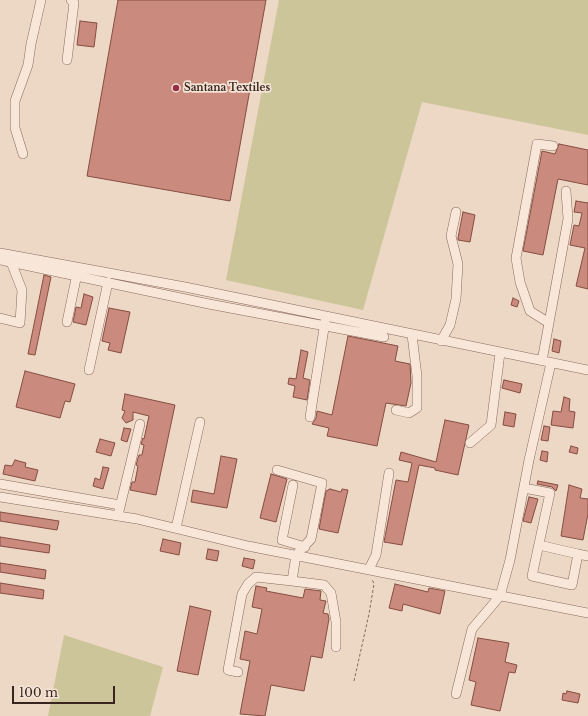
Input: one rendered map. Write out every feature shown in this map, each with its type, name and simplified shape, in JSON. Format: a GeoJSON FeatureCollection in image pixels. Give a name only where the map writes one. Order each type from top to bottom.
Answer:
{"type":"FeatureCollection","features":[{"type":"Feature","properties":{"kind":"street"},"geometry":{"type":"LineString","coordinates":[[23,154],[15,128],[15,101],[28,65],[31,44],[42,0]]}},
{"type":"Feature","properties":{"kind":"street"},"geometry":{"type":"LineString","coordinates":[[67,60],[74,3],[71,0]]}},
{"type":"Feature","properties":{"kind":"street"},"geometry":{"type":"LineString","coordinates":[[549,323],[530,311],[520,282],[516,258],[537,144],[553,146]]}},
{"type":"Feature","properties":{"kind":"street"},"geometry":{"type":"LineString","coordinates":[[456,694],[472,630],[500,596],[510,560],[547,362],[549,323],[568,219],[566,191]]}},
{"type":"Feature","properties":{"kind":"street"},"geometry":{"type":"LineString","coordinates":[[441,341],[450,325],[456,299],[458,264],[451,236],[456,212]]}},
{"type":"Feature","properties":{"kind":"street"},"geometry":{"type":"LineString","coordinates":[[0,253],[77,271],[108,282],[384,337]]}},
{"type":"Feature","properties":{"kind":"street"},"geometry":{"type":"LineString","coordinates":[[0,260],[77,271],[326,316],[441,341],[588,370]]}},
{"type":"Feature","properties":{"kind":"street"},"geometry":{"type":"LineString","coordinates":[[0,318],[20,323],[22,290],[12,262]]}},
{"type":"Feature","properties":{"kind":"street"},"geometry":{"type":"LineString","coordinates":[[67,322],[77,271]]}},
{"type":"Feature","properties":{"kind":"street"},"geometry":{"type":"LineString","coordinates":[[89,370],[108,282]]}},
{"type":"Feature","properties":{"kind":"street"},"geometry":{"type":"LineString","coordinates":[[310,417],[326,316]]}},
{"type":"Feature","properties":{"kind":"street"},"geometry":{"type":"LineString","coordinates":[[396,410],[409,413],[417,408],[417,376],[412,335]]}},
{"type":"Feature","properties":{"kind":"street"},"geometry":{"type":"LineString","coordinates":[[470,443],[491,425],[500,353]]}},
{"type":"Feature","properties":{"kind":"street"},"geometry":{"type":"LineString","coordinates":[[176,528],[200,422]]}},
{"type":"Feature","properties":{"kind":"street"},"geometry":{"type":"LineString","coordinates":[[118,516],[140,424]]}},
{"type":"Feature","properties":{"kind":"street"},"geometry":{"type":"LineString","coordinates":[[277,470],[322,483],[311,539],[296,555],[292,581]]}},
{"type":"Feature","properties":{"kind":"street"},"geometry":{"type":"LineString","coordinates":[[369,569],[376,555],[389,473]]}},
{"type":"Feature","properties":{"kind":"street"},"geometry":{"type":"LineString","coordinates":[[0,484],[120,505]]}},
{"type":"Feature","properties":{"kind":"street"},"geometry":{"type":"LineString","coordinates":[[293,485],[282,540],[305,547]]}},
{"type":"Feature","properties":{"kind":"street"},"geometry":{"type":"LineString","coordinates":[[524,488],[550,493],[532,576],[572,585],[578,554]]}},
{"type":"Feature","properties":{"kind":"street"},"geometry":{"type":"LineString","coordinates":[[0,497],[118,516],[176,528],[248,546],[588,613]]}},
{"type":"Feature","properties":{"kind":"street"},"geometry":{"type":"LineString","coordinates":[[539,545],[588,556]]}},
{"type":"Feature","properties":{"kind":"street"},"geometry":{"type":"LineString","coordinates":[[238,672],[228,670],[242,594],[248,584],[256,577],[324,585],[331,593],[336,622],[336,647]]}},
{"type":"Feature","properties":{"kind":"path"},"geometry":{"type":"LineString","coordinates":[[354,681],[374,584],[369,569]]}},
{"type":"Feature","properties":{"kind":"shaded area"},"geometry":{"type":"Polygon","coordinates":[[[279,0],[588,0],[588,135],[422,102],[363,310],[226,280],[279,0]]]}},
{"type":"Feature","properties":{"kind":"shaded area"},"geometry":{"type":"Polygon","coordinates":[[[64,635],[163,667],[150,716],[48,716],[64,635]]]}},
{"type":"Feature","properties":{"kind":"building","name":"Santana Textiles"},"geometry":{"type":"Polygon","coordinates":[[[118,0],[266,0],[230,201],[87,176],[118,0]]]}},
{"type":"Feature","properties":{"kind":"building"},"geometry":{"type":"Polygon","coordinates":[[[80,21],[97,23],[94,47],[77,45],[80,21]]]}},
{"type":"Feature","properties":{"kind":"building"},"geometry":{"type":"Polygon","coordinates":[[[559,144],[588,150],[588,185],[558,179],[543,255],[523,251],[542,151],[555,154],[559,144]]]}},
{"type":"Feature","properties":{"kind":"building"},"geometry":{"type":"Polygon","coordinates":[[[576,201],[588,203],[588,289],[576,286],[585,248],[570,245],[574,225],[579,226],[582,213],[574,212],[576,201]]]}},
{"type":"Feature","properties":{"kind":"building"},"geometry":{"type":"Polygon","coordinates":[[[463,212],[475,215],[470,242],[458,240],[463,212]]]}},
{"type":"Feature","properties":{"kind":"building"},"geometry":{"type":"Polygon","coordinates":[[[44,275],[51,277],[35,355],[28,354],[44,275]]]}},
{"type":"Feature","properties":{"kind":"building"},"geometry":{"type":"Polygon","coordinates":[[[84,294],[93,297],[86,325],[73,322],[76,307],[81,308],[84,294]]]}},
{"type":"Feature","properties":{"kind":"building"},"geometry":{"type":"Polygon","coordinates":[[[513,298],[519,301],[517,307],[511,305],[513,298]]]}},
{"type":"Feature","properties":{"kind":"building"},"geometry":{"type":"Polygon","coordinates":[[[109,308],[130,312],[121,353],[108,350],[110,343],[102,341],[109,308]]]}},
{"type":"Feature","properties":{"kind":"building"},"geometry":{"type":"Polygon","coordinates":[[[348,336],[398,346],[395,361],[410,364],[411,383],[406,406],[386,403],[377,446],[327,436],[329,428],[312,424],[316,418],[317,411],[332,415],[348,336]]]}},
{"type":"Feature","properties":{"kind":"building"},"geometry":{"type":"Polygon","coordinates":[[[554,339],[561,341],[559,353],[552,351],[554,339]]]}},
{"type":"Feature","properties":{"kind":"building"},"geometry":{"type":"Polygon","coordinates":[[[301,350],[308,352],[303,378],[310,380],[307,400],[293,397],[295,386],[288,384],[289,378],[296,379],[301,350]]]}},
{"type":"Feature","properties":{"kind":"building"},"geometry":{"type":"Polygon","coordinates":[[[25,371],[75,384],[70,402],[65,401],[60,418],[16,407],[25,371]]]}},
{"type":"Feature","properties":{"kind":"building"},"geometry":{"type":"Polygon","coordinates":[[[504,380],[522,384],[520,393],[502,388],[504,380]]]}},
{"type":"Feature","properties":{"kind":"building"},"geometry":{"type":"Polygon","coordinates":[[[125,394],[175,405],[156,495],[130,490],[132,482],[135,482],[138,466],[136,465],[139,455],[142,455],[144,445],[141,444],[143,438],[144,439],[149,416],[133,412],[133,420],[126,423],[122,418],[125,411],[122,410],[125,394]]]}},
{"type":"Feature","properties":{"kind":"building"},"geometry":{"type":"Polygon","coordinates":[[[564,397],[570,399],[569,411],[575,412],[573,428],[551,425],[553,411],[561,412],[564,397]]]}},
{"type":"Feature","properties":{"kind":"building"},"geometry":{"type":"Polygon","coordinates":[[[505,412],[516,414],[514,427],[503,425],[505,412]]]}},
{"type":"Feature","properties":{"kind":"building"},"geometry":{"type":"Polygon","coordinates":[[[445,420],[469,425],[458,475],[419,465],[402,545],[384,542],[396,480],[408,482],[412,463],[399,460],[401,452],[436,462],[445,420]]]}},
{"type":"Feature","properties":{"kind":"building"},"geometry":{"type":"Polygon","coordinates":[[[544,426],[550,427],[548,441],[541,440],[544,426]]]}},
{"type":"Feature","properties":{"kind":"building"},"geometry":{"type":"Polygon","coordinates":[[[124,428],[131,429],[127,442],[121,440],[124,428]]]}},
{"type":"Feature","properties":{"kind":"building"},"geometry":{"type":"Polygon","coordinates":[[[100,439],[115,443],[111,456],[96,452],[100,439]]]}},
{"type":"Feature","properties":{"kind":"building"},"geometry":{"type":"Polygon","coordinates":[[[571,446],[578,448],[577,454],[569,452],[571,446]]]}},
{"type":"Feature","properties":{"kind":"building"},"geometry":{"type":"Polygon","coordinates":[[[542,451],[548,452],[547,462],[540,460],[542,451]]]}},
{"type":"Feature","properties":{"kind":"building"},"geometry":{"type":"Polygon","coordinates":[[[221,456],[237,459],[227,508],[191,502],[193,490],[214,494],[221,456]]]}},
{"type":"Feature","properties":{"kind":"building"},"geometry":{"type":"Polygon","coordinates":[[[15,460],[26,463],[25,467],[38,470],[35,481],[3,474],[5,465],[12,466],[15,460]]]}},
{"type":"Feature","properties":{"kind":"building"},"geometry":{"type":"Polygon","coordinates":[[[103,467],[109,468],[103,489],[93,486],[95,478],[100,480],[103,467]]]}},
{"type":"Feature","properties":{"kind":"building"},"geometry":{"type":"Polygon","coordinates":[[[271,474],[287,479],[276,522],[260,518],[271,474]]]}},
{"type":"Feature","properties":{"kind":"building"},"geometry":{"type":"Polygon","coordinates":[[[538,481],[558,485],[556,491],[552,487],[537,484],[538,481]]]}},
{"type":"Feature","properties":{"kind":"building"},"geometry":{"type":"Polygon","coordinates":[[[569,485],[582,489],[580,498],[588,499],[588,514],[583,540],[561,536],[569,485]]]}},
{"type":"Feature","properties":{"kind":"building"},"geometry":{"type":"Polygon","coordinates":[[[330,489],[341,492],[342,489],[348,490],[338,533],[319,529],[326,491],[330,489]]]}},
{"type":"Feature","properties":{"kind":"building"},"geometry":{"type":"Polygon","coordinates":[[[529,497],[538,499],[531,523],[523,521],[529,497]]]}},
{"type":"Feature","properties":{"kind":"building"},"geometry":{"type":"Polygon","coordinates":[[[0,512],[59,521],[57,530],[0,521],[0,512]]]}},
{"type":"Feature","properties":{"kind":"building"},"geometry":{"type":"Polygon","coordinates":[[[0,537],[50,545],[49,553],[0,546],[0,537]]]}},
{"type":"Feature","properties":{"kind":"building"},"geometry":{"type":"Polygon","coordinates":[[[163,539],[181,543],[179,555],[160,551],[163,539]]]}},
{"type":"Feature","properties":{"kind":"building"},"geometry":{"type":"Polygon","coordinates":[[[208,549],[219,551],[217,561],[206,559],[208,549]]]}},
{"type":"Feature","properties":{"kind":"building"},"geometry":{"type":"Polygon","coordinates":[[[244,558],[255,560],[253,569],[242,566],[244,558]]]}},
{"type":"Feature","properties":{"kind":"building"},"geometry":{"type":"Polygon","coordinates":[[[0,563],[46,570],[45,579],[0,572],[0,563]]]}},
{"type":"Feature","properties":{"kind":"building"},"geometry":{"type":"Polygon","coordinates":[[[0,583],[44,590],[43,599],[0,593],[0,583]]]}},
{"type":"Feature","properties":{"kind":"building"},"geometry":{"type":"Polygon","coordinates":[[[395,584],[428,592],[429,588],[445,591],[440,614],[403,604],[402,611],[389,608],[395,584]]]}},
{"type":"Feature","properties":{"kind":"building"},"geometry":{"type":"Polygon","coordinates":[[[256,586],[267,588],[266,591],[303,598],[305,589],[321,591],[320,600],[326,601],[323,613],[328,614],[329,619],[322,658],[311,656],[304,691],[271,685],[265,716],[240,714],[250,661],[240,659],[245,631],[257,634],[262,609],[252,607],[256,586]]]}},
{"type":"Feature","properties":{"kind":"building"},"geometry":{"type":"Polygon","coordinates":[[[190,606],[211,611],[198,675],[177,671],[190,606]]]}},
{"type":"Feature","properties":{"kind":"building"},"geometry":{"type":"Polygon","coordinates":[[[478,638],[509,643],[505,662],[517,665],[515,673],[509,672],[500,711],[471,705],[476,682],[469,680],[478,638]]]}},
{"type":"Feature","properties":{"kind":"building"},"geometry":{"type":"Polygon","coordinates":[[[567,691],[580,694],[578,703],[562,700],[563,693],[566,694],[567,691]]]}},
{"type":"Feature","properties":{"kind":"place","name":"Santana Textiles"},"geometry":{"type":"Point","coordinates":[176,88]}}]}
